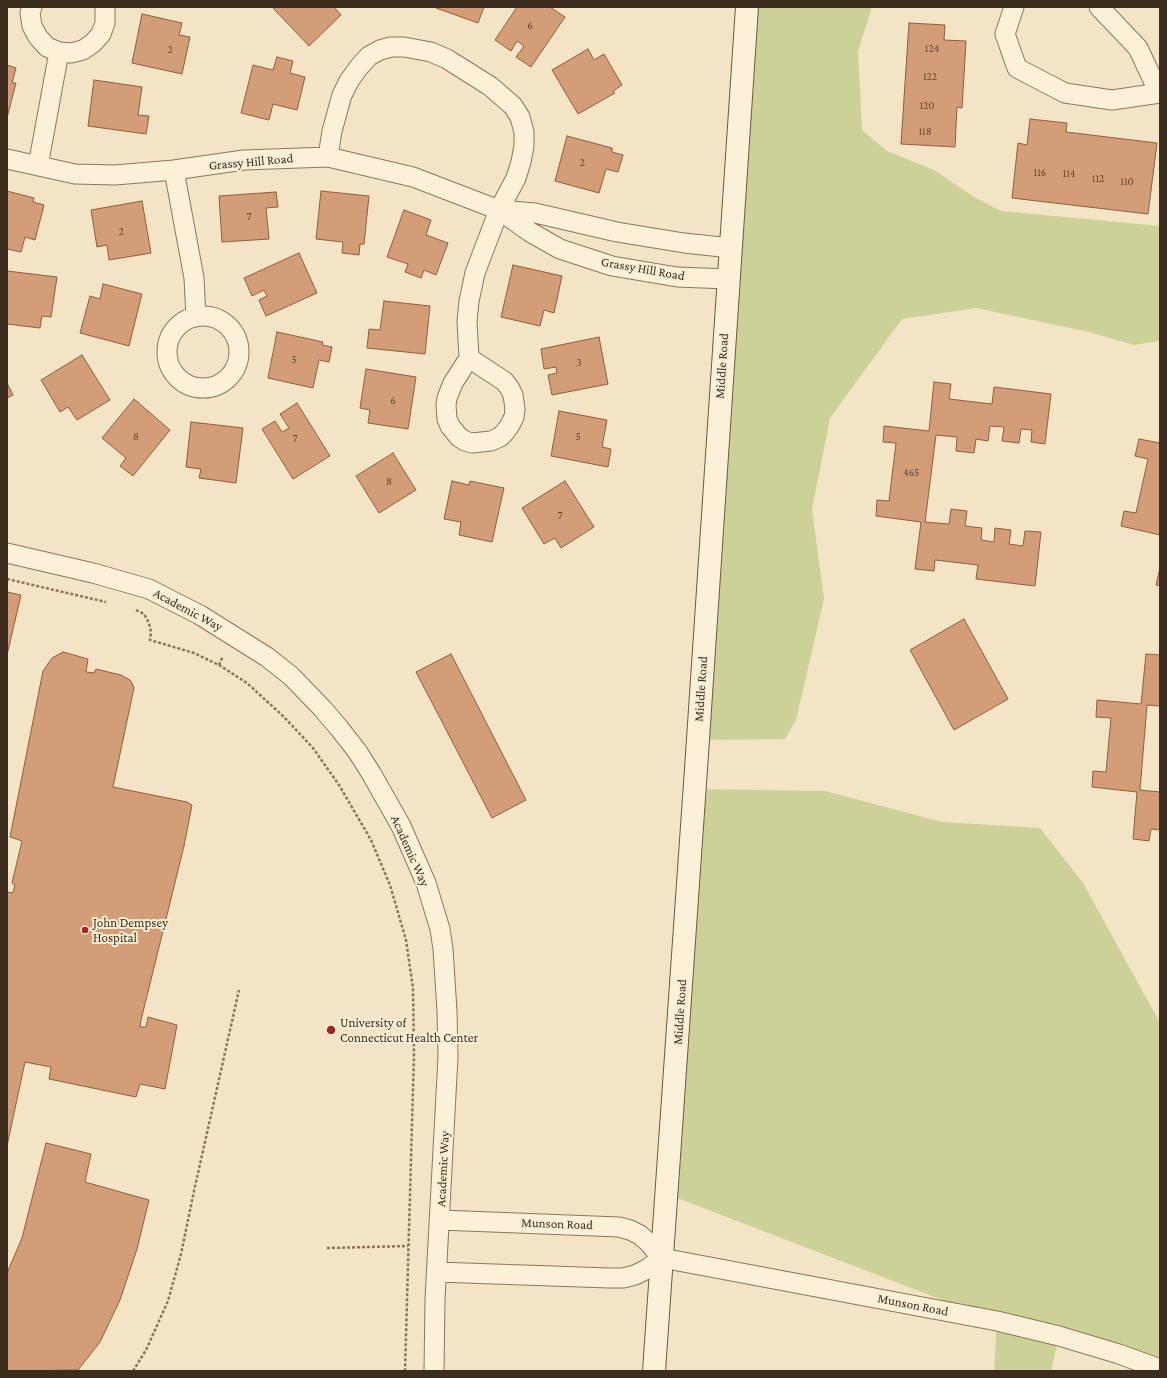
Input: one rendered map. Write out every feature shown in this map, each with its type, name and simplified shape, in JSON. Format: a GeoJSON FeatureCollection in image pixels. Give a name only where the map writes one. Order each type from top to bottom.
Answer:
{"type":"FeatureCollection","features":[{"type":"Feature","properties":{"kind":"street"},"geometry":{"type":"LineString","coordinates":[[32,7],[30,13],[32,26],[38,37],[47,47],[59,52],[71,53],[83,50],[93,43],[101,34],[105,23],[105,7]]}},
{"type":"Feature","properties":{"kind":"street","name":"Middle Road"},"geometry":{"type":"LineString","coordinates":[[654,1371],[747,7]]}},
{"type":"Feature","properties":{"kind":"street"},"geometry":{"type":"LineString","coordinates":[[1014,7],[1005,34],[1017,68],[1066,93],[1112,100],[1159,93],[1138,48],[1099,7]]}},
{"type":"Feature","properties":{"kind":"street"},"geometry":{"type":"LineString","coordinates":[[328,157],[332,131],[342,95],[349,81],[359,67],[369,56],[380,50],[391,47],[417,49],[431,52],[447,59],[490,86],[513,106],[520,118],[524,132],[524,146],[516,178],[499,210],[475,273],[469,301],[467,321],[469,358]]}},
{"type":"Feature","properties":{"kind":"street"},"geometry":{"type":"LineString","coordinates":[[38,166],[59,52]]}},
{"type":"Feature","properties":{"kind":"street","name":"Grassy Hill Road"},"geometry":{"type":"LineString","coordinates":[[7,159],[75,174],[115,175],[174,170],[244,160],[328,157],[413,177],[499,210],[530,232],[560,249],[612,266],[677,276],[728,278]]}},
{"type":"Feature","properties":{"kind":"street"},"geometry":{"type":"LineString","coordinates":[[174,170],[194,278],[196,316]]}},
{"type":"Feature","properties":{"kind":"street","name":"Grassy Hill Road"},"geometry":{"type":"LineString","coordinates":[[499,210],[534,213],[617,232],[684,243],[731,248]]}},
{"type":"Feature","properties":{"kind":"street","name":"Academic Way"},"geometry":{"type":"LineString","coordinates":[[7,553],[93,573],[149,589],[200,615],[267,657],[291,676],[335,723],[364,762],[391,808],[414,854],[426,883],[440,929],[443,949],[448,1033],[434,1371]]}},
{"type":"Feature","properties":{"kind":"street","name":"Munson Road"},"geometry":{"type":"LineString","coordinates":[[440,1220],[619,1227],[640,1235],[662,1258],[997,1321],[1059,1336],[1119,1354],[1160,1369]]}},
{"type":"Feature","properties":{"kind":"street"},"geometry":{"type":"LineString","coordinates":[[437,1272],[623,1278],[635,1275],[647,1269],[662,1258]]}},
{"type":"Feature","properties":{"kind":"path"},"geometry":{"type":"LineString","coordinates":[[7,579],[108,602]]}},
{"type":"Feature","properties":{"kind":"path"},"geometry":{"type":"LineString","coordinates":[[131,608],[144,614],[149,623],[151,632],[150,640],[194,653],[219,665],[247,683],[284,717],[313,748],[339,785],[371,840],[390,885],[406,940],[413,988],[414,1054],[405,1371]]}},
{"type":"Feature","properties":{"kind":"path"},"geometry":{"type":"LineString","coordinates":[[133,1371],[146,1350],[168,1301],[181,1254],[239,990]]}},
{"type":"Feature","properties":{"kind":"path"},"geometry":{"type":"LineString","coordinates":[[327,1248],[408,1246]]}},
{"type":"Feature","properties":{"kind":"green space"},"geometry":{"type":"Polygon","coordinates":[[[747,7],[872,7],[858,51],[862,130],[887,151],[934,170],[974,197],[1001,211],[1160,226],[1160,341],[1134,345],[1089,332],[976,308],[902,319],[830,418],[812,509],[824,599],[796,720],[785,739],[698,740],[747,7]]]}},
{"type":"Feature","properties":{"kind":"green space"},"geometry":{"type":"Polygon","coordinates":[[[695,789],[825,791],[942,822],[1040,828],[1083,883],[1160,1023],[1160,1369],[1059,1336],[1051,1371],[994,1371],[997,1321],[667,1194],[695,789]]]}},
{"type":"Feature","properties":{"kind":"building"},"geometry":{"type":"Polygon","coordinates":[[[272,7],[334,7],[341,15],[309,46],[272,7]]]}},
{"type":"Feature","properties":{"kind":"building"},"geometry":{"type":"Polygon","coordinates":[[[436,7],[484,7],[478,23],[436,7]]]}},
{"type":"Feature","properties":{"kind":"building"},"geometry":{"type":"Polygon","coordinates":[[[517,7],[550,7],[565,17],[531,67],[516,57],[524,46],[517,41],[511,51],[495,40],[517,7]]]}},
{"type":"Feature","properties":{"kind":"building"},"geometry":{"type":"Polygon","coordinates":[[[142,14],[182,23],[179,35],[190,37],[182,74],[132,63],[142,14]]]}},
{"type":"Feature","properties":{"kind":"building"},"geometry":{"type":"Polygon","coordinates":[[[909,23],[945,25],[944,40],[966,41],[962,108],[957,107],[955,147],[901,144],[909,23]]]}},
{"type":"Feature","properties":{"kind":"building"},"geometry":{"type":"Polygon","coordinates":[[[588,49],[594,60],[604,54],[622,85],[613,91],[615,93],[578,114],[552,70],[588,49]]]}},
{"type":"Feature","properties":{"kind":"building"},"geometry":{"type":"Polygon","coordinates":[[[277,57],[293,61],[290,73],[305,77],[297,110],[273,104],[269,120],[241,113],[253,65],[273,70],[277,57]]]}},
{"type":"Feature","properties":{"kind":"building"},"geometry":{"type":"Polygon","coordinates":[[[7,65],[16,68],[12,83],[16,83],[7,118],[7,65]]]}},
{"type":"Feature","properties":{"kind":"building"},"geometry":{"type":"Polygon","coordinates":[[[94,80],[142,87],[138,115],[149,116],[146,134],[88,126],[94,80]]]}},
{"type":"Feature","properties":{"kind":"building"},"geometry":{"type":"Polygon","coordinates":[[[1030,119],[1067,123],[1066,132],[1157,143],[1148,214],[1012,198],[1018,143],[1027,145],[1030,119]]]}},
{"type":"Feature","properties":{"kind":"building"},"geometry":{"type":"Polygon","coordinates":[[[567,136],[612,148],[612,152],[623,155],[618,172],[606,169],[599,193],[555,181],[567,136]]]}},
{"type":"Feature","properties":{"kind":"building"},"geometry":{"type":"Polygon","coordinates":[[[7,191],[34,198],[33,202],[44,205],[35,240],[25,237],[21,252],[7,249],[7,191]]]}},
{"type":"Feature","properties":{"kind":"building"},"geometry":{"type":"Polygon","coordinates":[[[321,191],[369,196],[364,244],[360,244],[359,255],[342,253],[343,242],[316,239],[321,191]]]}},
{"type":"Feature","properties":{"kind":"building"},"geometry":{"type":"Polygon","coordinates":[[[276,192],[278,207],[266,208],[269,239],[222,242],[219,196],[276,192]]]}},
{"type":"Feature","properties":{"kind":"building"},"geometry":{"type":"Polygon","coordinates":[[[142,201],[151,253],[109,260],[107,245],[97,247],[91,210],[142,201]]]}},
{"type":"Feature","properties":{"kind":"building"},"geometry":{"type":"Polygon","coordinates":[[[404,210],[431,220],[426,235],[448,243],[436,275],[424,270],[421,278],[405,272],[408,264],[387,257],[404,210]]]}},
{"type":"Feature","properties":{"kind":"building"},"geometry":{"type":"Polygon","coordinates":[[[299,253],[317,293],[266,316],[259,300],[267,296],[264,290],[252,296],[244,278],[299,253]]]}},
{"type":"Feature","properties":{"kind":"building"},"geometry":{"type":"Polygon","coordinates":[[[513,265],[562,276],[554,313],[544,310],[540,326],[501,317],[513,265]]]}},
{"type":"Feature","properties":{"kind":"building"},"geometry":{"type":"Polygon","coordinates":[[[7,271],[57,277],[51,317],[42,316],[40,328],[7,324],[7,271]]]}},
{"type":"Feature","properties":{"kind":"building"},"geometry":{"type":"Polygon","coordinates":[[[103,284],[142,294],[129,346],[80,333],[90,296],[100,299],[103,284]]]}},
{"type":"Feature","properties":{"kind":"building"},"geometry":{"type":"Polygon","coordinates":[[[384,301],[430,306],[425,354],[367,348],[369,329],[380,330],[384,301]]]}},
{"type":"Feature","properties":{"kind":"building"},"geometry":{"type":"Polygon","coordinates":[[[277,332],[323,342],[322,345],[332,347],[329,362],[319,360],[313,388],[268,378],[277,332]]]}},
{"type":"Feature","properties":{"kind":"building"},"geometry":{"type":"Polygon","coordinates":[[[599,337],[608,384],[552,395],[548,375],[557,373],[556,367],[544,369],[541,349],[599,337]]]}},
{"type":"Feature","properties":{"kind":"building"},"geometry":{"type":"Polygon","coordinates":[[[82,355],[110,400],[77,420],[68,407],[60,412],[41,380],[82,355]]]}},
{"type":"Feature","properties":{"kind":"building"},"geometry":{"type":"Polygon","coordinates":[[[366,369],[416,377],[408,429],[368,423],[370,410],[360,408],[366,369]]]}},
{"type":"Feature","properties":{"kind":"building"},"geometry":{"type":"Polygon","coordinates":[[[934,382],[951,384],[949,399],[992,404],[994,387],[1051,394],[1045,444],[1031,442],[1032,430],[1021,429],[1019,443],[1002,441],[1004,427],[990,426],[988,441],[976,439],[974,453],[956,451],[957,437],[936,435],[925,522],[949,524],[951,509],[967,511],[965,526],[982,528],[981,540],[994,542],[995,528],[1011,530],[1009,544],[1023,546],[1025,531],[1041,532],[1035,586],[976,579],[978,565],[935,560],[934,571],[915,569],[921,522],[876,516],[877,500],[889,501],[896,443],[883,442],[884,426],[929,431],[934,382]]]}},
{"type":"Feature","properties":{"kind":"building"},"geometry":{"type":"Polygon","coordinates":[[[7,383],[13,395],[7,398],[7,383]]]}},
{"type":"Feature","properties":{"kind":"building"},"geometry":{"type":"Polygon","coordinates":[[[134,399],[170,430],[133,476],[120,466],[126,458],[102,438],[134,399]]]}},
{"type":"Feature","properties":{"kind":"building"},"geometry":{"type":"Polygon","coordinates":[[[297,403],[330,456],[293,479],[262,429],[275,421],[282,432],[289,428],[280,414],[297,403]]]}},
{"type":"Feature","properties":{"kind":"building"},"geometry":{"type":"Polygon","coordinates":[[[559,411],[607,420],[602,447],[611,449],[608,467],[551,456],[559,411]]]}},
{"type":"Feature","properties":{"kind":"building"},"geometry":{"type":"Polygon","coordinates":[[[191,422],[243,428],[236,483],[199,478],[201,469],[186,467],[191,422]]]}},
{"type":"Feature","properties":{"kind":"building"},"geometry":{"type":"Polygon","coordinates":[[[1139,439],[1160,443],[1160,535],[1121,526],[1124,511],[1136,513],[1148,459],[1135,456],[1139,439]]]}},
{"type":"Feature","properties":{"kind":"building"},"geometry":{"type":"Polygon","coordinates":[[[393,453],[416,490],[379,513],[356,476],[393,453]]]}},
{"type":"Feature","properties":{"kind":"building"},"geometry":{"type":"Polygon","coordinates":[[[452,481],[469,485],[470,481],[504,488],[492,542],[459,535],[461,522],[444,519],[452,481]]]}},
{"type":"Feature","properties":{"kind":"building"},"geometry":{"type":"Polygon","coordinates":[[[565,481],[594,527],[561,548],[555,538],[544,544],[522,508],[565,481]]]}},
{"type":"Feature","properties":{"kind":"building"},"geometry":{"type":"Polygon","coordinates":[[[1160,568],[1160,586],[1156,585],[1160,568]]]}},
{"type":"Feature","properties":{"kind":"building"},"geometry":{"type":"Polygon","coordinates":[[[7,592],[21,595],[7,655],[7,592]]]}},
{"type":"Feature","properties":{"kind":"building"},"geometry":{"type":"Polygon","coordinates":[[[964,619],[1008,699],[954,730],[910,650],[964,619]]]}},
{"type":"Feature","properties":{"kind":"building","name":"John Dempsey Hospital"},"geometry":{"type":"Polygon","coordinates":[[[63,652],[88,659],[86,672],[94,673],[96,669],[121,675],[130,680],[134,688],[113,787],[187,802],[192,805],[184,846],[140,1027],[146,1027],[148,1017],[177,1025],[165,1089],[140,1084],[136,1097],[49,1079],[51,1067],[25,1062],[7,1146],[7,892],[13,893],[15,885],[12,883],[22,841],[10,837],[43,671],[52,658],[63,652]]]}},
{"type":"Feature","properties":{"kind":"building"},"geometry":{"type":"Polygon","coordinates":[[[451,654],[526,800],[492,818],[416,672],[451,654]]]}},
{"type":"Feature","properties":{"kind":"building"},"geometry":{"type":"Polygon","coordinates":[[[1146,654],[1160,655],[1160,706],[1147,705],[1140,790],[1160,792],[1160,830],[1151,829],[1149,841],[1133,839],[1137,792],[1092,787],[1093,771],[1106,772],[1111,718],[1096,717],[1097,700],[1141,704],[1146,654]]]}},
{"type":"Feature","properties":{"kind":"building"},"geometry":{"type":"Polygon","coordinates":[[[46,1143],[91,1154],[85,1182],[149,1200],[137,1249],[120,1300],[100,1342],[78,1370],[7,1371],[7,1273],[22,1238],[46,1143]]]}},
{"type":"Feature","properties":{"kind":"place","name":"John Dempsey Hospital"},"geometry":{"type":"Point","coordinates":[85,930]}},
{"type":"Feature","properties":{"kind":"place","name":"University of Connecticut Health Center"},"geometry":{"type":"Point","coordinates":[331,1030]}}]}
